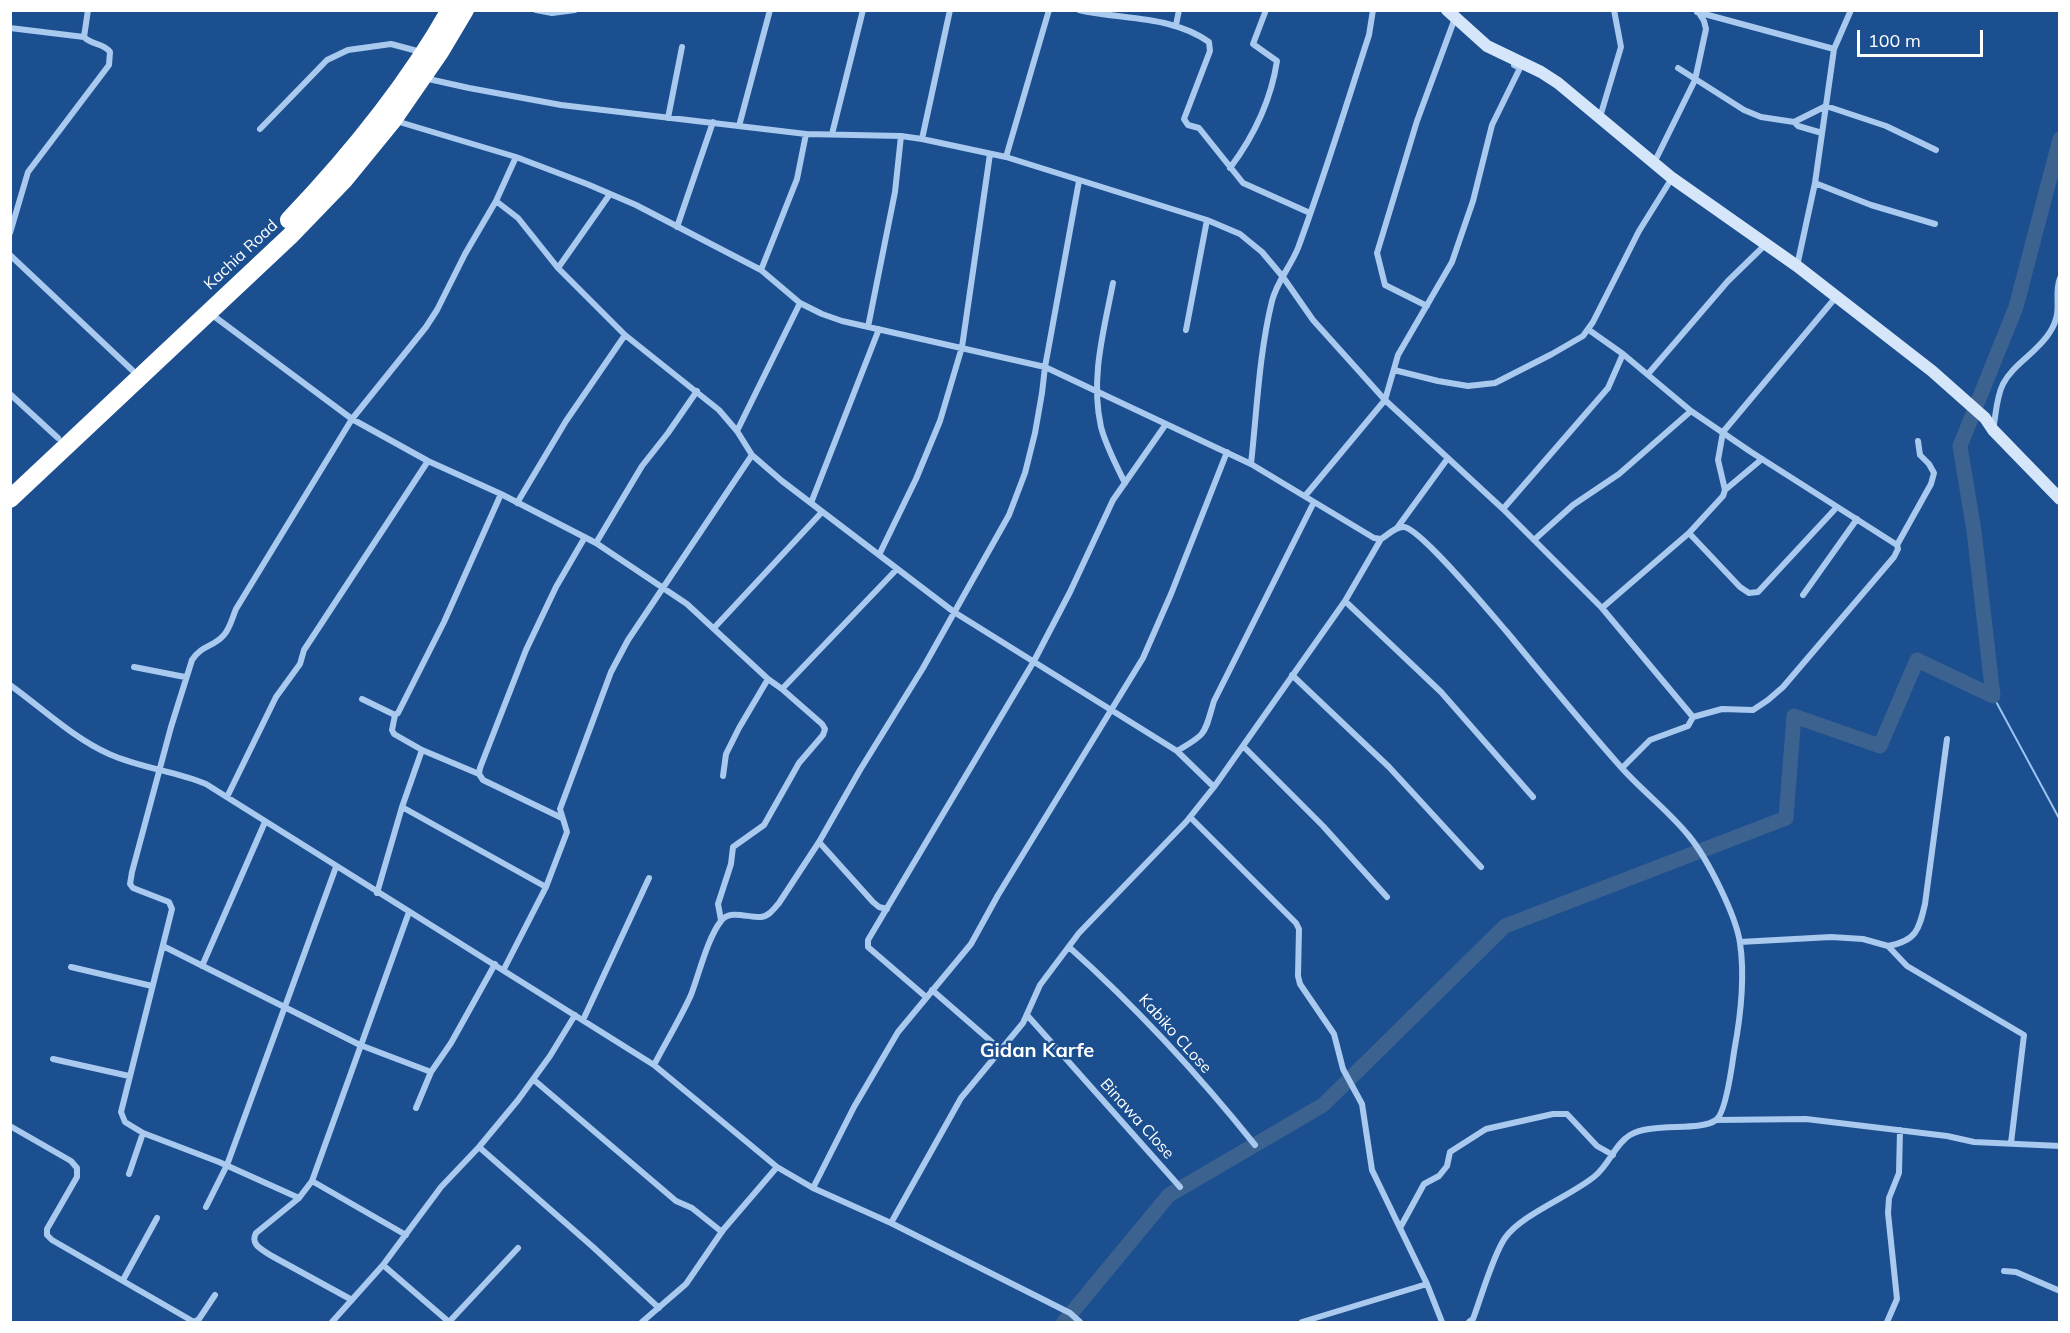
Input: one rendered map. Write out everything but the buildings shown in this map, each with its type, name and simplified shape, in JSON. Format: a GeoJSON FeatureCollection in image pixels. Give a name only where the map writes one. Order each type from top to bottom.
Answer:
{"type":"FeatureCollection","features":[{"type":"Feature","properties":{"kind":"highway","name":"Kachia Road"},"geometry":{"type":"LineString","coordinates":[[10,499],[91,416],[132,370],[305,203],[367,132],[402,87],[450,10]]}},
{"type":"Feature","properties":{"kind":"highway","name":"Kachia Road"},"geometry":{"type":"LineString","coordinates":[[10,484],[58,438],[91,416],[208,312],[318,208],[393,120],[465,10]]}},
{"type":"Feature","properties":{"kind":"street"},"geometry":{"type":"LineString","coordinates":[[84,37],[88,10]]}},
{"type":"Feature","properties":{"kind":"street"},"geometry":{"type":"LineString","coordinates":[[536,10],[552,13],[575,10]]}},
{"type":"Feature","properties":{"kind":"street"},"geometry":{"type":"LineString","coordinates":[[739,126],[770,10]]}},
{"type":"Feature","properties":{"kind":"street"},"geometry":{"type":"LineString","coordinates":[[832,134],[863,10]]}},
{"type":"Feature","properties":{"kind":"street"},"geometry":{"type":"LineString","coordinates":[[922,139],[950,10]]}},
{"type":"Feature","properties":{"kind":"street"},"geometry":{"type":"LineString","coordinates":[[1006,157],[1049,10]]}},
{"type":"Feature","properties":{"kind":"street"},"geometry":{"type":"LineString","coordinates":[[1078,10],[1102,16],[1176,25],[1200,35],[1209,42],[1210,51],[1184,119],[1188,126],[1198,128],[1221,153],[1243,183],[1310,213]]}},
{"type":"Feature","properties":{"kind":"street"},"geometry":{"type":"LineString","coordinates":[[1176,25],[1179,10]]}},
{"type":"Feature","properties":{"kind":"street"},"geometry":{"type":"LineString","coordinates":[[1230,168],[1255,130],[1274,83],[1277,61],[1253,44],[1266,10]]}},
{"type":"Feature","properties":{"kind":"street"},"geometry":{"type":"LineString","coordinates":[[1251,464],[1262,356],[1272,302],[1276,288],[1297,250],[1310,213],[1366,44],[1373,10]]}},
{"type":"Feature","properties":{"kind":"street"},"geometry":{"type":"LineString","coordinates":[[1599,118],[1621,47],[1614,10]]}},
{"type":"Feature","properties":{"kind":"street"},"geometry":{"type":"LineString","coordinates":[[1797,266],[1815,183],[1834,49],[1851,10]]}},
{"type":"Feature","properties":{"kind":"street"},"geometry":{"type":"LineString","coordinates":[[1654,163],[1695,80],[1706,29],[1697,11]]}},
{"type":"Feature","properties":{"kind":"street"},"geometry":{"type":"LineString","coordinates":[[1697,11],[1834,49]]}},
{"type":"Feature","properties":{"kind":"street"},"geometry":{"type":"LineString","coordinates":[[1305,496],[1385,400],[1398,355],[1427,306],[1452,262],[1473,201],[1492,125],[1520,68],[1487,46],[1451,14],[1377,253],[1384,285],[1427,306]]}},
{"type":"Feature","properties":{"kind":"street"},"geometry":{"type":"LineString","coordinates":[[10,28],[84,37],[88,42],[107,47],[110,52],[109,65],[28,172],[10,233]]}},
{"type":"Feature","properties":{"kind":"street"},"geometry":{"type":"LineString","coordinates":[[260,129],[327,60],[348,50],[391,44],[424,53]]}},
{"type":"Feature","properties":{"kind":"street"},"geometry":{"type":"LineString","coordinates":[[1487,46],[1541,72],[1558,83],[1672,178],[1797,266],[1932,371],[1985,418],[1993,430],[2060,500]]}},
{"type":"Feature","properties":{"kind":"street"},"geometry":{"type":"LineString","coordinates":[[668,118],[682,47]]}},
{"type":"Feature","properties":{"kind":"street"},"geometry":{"type":"LineString","coordinates":[[1678,68],[1744,110],[1761,117],[1794,122],[1826,106],[1886,126],[1936,150]]}},
{"type":"Feature","properties":{"kind":"street"},"geometry":{"type":"LineString","coordinates":[[423,77],[561,105],[806,134],[901,136],[922,139],[1006,157],[1207,220],[1240,234],[1262,252],[1313,320],[1385,400],[1503,510],[1602,608],[1693,717]]}},
{"type":"Feature","properties":{"kind":"street"},"geometry":{"type":"LineString","coordinates":[[393,120],[516,158],[610,194],[761,270],[800,303],[822,314],[868,327],[1045,367],[1251,464],[1374,538],[1381,539]]}},
{"type":"Feature","properties":{"kind":"street"},"geometry":{"type":"LineString","coordinates":[[677,227],[713,122]]}},
{"type":"Feature","properties":{"kind":"street"},"geometry":{"type":"LineString","coordinates":[[1794,122],[1797,126],[1822,133]]}},
{"type":"Feature","properties":{"kind":"street"},"geometry":{"type":"LineString","coordinates":[[761,270],[797,179],[806,134]]}},
{"type":"Feature","properties":{"kind":"street"},"geometry":{"type":"LineString","coordinates":[[868,327],[895,192],[901,136]]}},
{"type":"Feature","properties":{"kind":"street"},"geometry":{"type":"LineString","coordinates":[[879,555],[916,479],[940,421],[962,348],[990,154]]}},
{"type":"Feature","properties":{"kind":"street"},"geometry":{"type":"LineString","coordinates":[[298,1198],[227,1165],[143,1133],[125,1122],[122,1117],[121,1112],[129,1076],[172,909],[169,902],[133,888],[130,884],[185,677],[197,652],[221,638],[228,630],[236,609],[352,419],[426,327],[496,201],[516,158]]}},
{"type":"Feature","properties":{"kind":"street"},"geometry":{"type":"LineString","coordinates":[[1394,370],[1468,386],[1495,383],[1583,336],[1589,330],[1639,231],[1672,178]]}},
{"type":"Feature","properties":{"kind":"street"},"geometry":{"type":"LineString","coordinates":[[654,1065],[690,996],[721,920],[728,915],[762,917],[771,912],[819,842],[1009,515],[1025,473],[1035,433],[1079,181]]}},
{"type":"Feature","properties":{"kind":"street"},"geometry":{"type":"LineString","coordinates":[[1815,183],[1871,205],[1935,224]]}},
{"type":"Feature","properties":{"kind":"street"},"geometry":{"type":"LineString","coordinates":[[558,268],[610,194]]}},
{"type":"Feature","properties":{"kind":"street"},"geometry":{"type":"LineString","coordinates":[[496,201],[518,218],[558,268],[625,335],[719,410],[737,431],[752,455],[782,481],[954,612],[1177,751],[1214,787]]}},
{"type":"Feature","properties":{"kind":"street"},"geometry":{"type":"LineString","coordinates":[[1186,330],[1207,220]]}},
{"type":"Feature","properties":{"kind":"street"},"geometry":{"type":"LineString","coordinates":[[1648,374],[1728,281],[1766,244]]}},
{"type":"Feature","properties":{"kind":"street"},"geometry":{"type":"LineString","coordinates":[[10,255],[132,370]]}},
{"type":"Feature","properties":{"kind":"street"},"geometry":{"type":"LineString","coordinates":[[1993,430],[1999,395],[2004,383],[2051,331],[2058,315],[2060,278]]}},
{"type":"Feature","properties":{"kind":"street"},"geometry":{"type":"LineString","coordinates":[[1113,283],[1097,369],[1097,390],[1101,426],[1125,483]]}},
{"type":"Feature","properties":{"kind":"street"},"geometry":{"type":"LineString","coordinates":[[1602,608],[1689,533],[1723,496],[1725,490],[1718,460],[1723,432],[1837,296]]}},
{"type":"Feature","properties":{"kind":"street"},"geometry":{"type":"LineString","coordinates":[[737,431],[800,303]]}},
{"type":"Feature","properties":{"kind":"street"},"geometry":{"type":"LineString","coordinates":[[208,312],[352,419],[428,461],[501,494],[585,537],[662,587],[687,604],[768,679],[822,724],[825,729],[823,735],[799,763],[764,825],[733,847],[731,864],[718,904],[721,920]]}},
{"type":"Feature","properties":{"kind":"street"},"geometry":{"type":"LineString","coordinates":[[811,503],[879,329]]}},
{"type":"Feature","properties":{"kind":"street"},"geometry":{"type":"LineString","coordinates":[[1589,330],[1623,354],[1691,411],[1898,545]]}},
{"type":"Feature","properties":{"kind":"street"},"geometry":{"type":"LineString","coordinates":[[517,503],[566,421],[625,335]]}},
{"type":"Feature","properties":{"kind":"street"},"geometry":{"type":"LineString","coordinates":[[1503,510],[1608,388],[1623,354]]}},
{"type":"Feature","properties":{"kind":"street"},"geometry":{"type":"LineString","coordinates":[[596,543],[642,466],[697,391]]}},
{"type":"Feature","properties":{"kind":"street"},"geometry":{"type":"LineString","coordinates":[[10,394],[58,438]]}},
{"type":"Feature","properties":{"kind":"street"},"geometry":{"type":"LineString","coordinates":[[1534,540],[1573,505],[1619,474],[1691,411]]}},
{"type":"Feature","properties":{"kind":"street"},"geometry":{"type":"LineString","coordinates":[[926,997],[868,947],[871,932],[887,909],[1034,661],[1070,592],[1113,500],[1166,424]]}},
{"type":"Feature","properties":{"kind":"street"},"geometry":{"type":"LineString","coordinates":[[1622,768],[1650,740],[1688,726],[1693,717],[1722,709],[1753,710],[1783,687],[1898,549],[1898,545],[1931,484],[1934,473],[1920,455],[1918,441]]}},
{"type":"Feature","properties":{"kind":"street"},"geometry":{"type":"LineString","coordinates":[[813,1188],[872,1074],[897,1032],[971,944],[1007,880],[1143,658],[1227,452]]}},
{"type":"Feature","properties":{"kind":"street"},"geometry":{"type":"LineString","coordinates":[[504,969],[546,887],[567,832],[560,809],[611,672],[628,640],[662,587],[752,455]]}},
{"type":"Feature","properties":{"kind":"street"},"geometry":{"type":"LineString","coordinates":[[891,1222],[961,1098],[1023,1023],[1040,985],[1079,933],[1190,817],[1214,787],[1345,600],[1381,539],[1397,528],[1448,458]]}},
{"type":"Feature","properties":{"kind":"street"},"geometry":{"type":"LineString","coordinates":[[1725,490],[1762,459]]}},
{"type":"Feature","properties":{"kind":"street"},"geometry":{"type":"LineString","coordinates":[[227,797],[276,697],[300,664],[304,650],[428,461]]}},
{"type":"Feature","properties":{"kind":"street"},"geometry":{"type":"LineString","coordinates":[[480,774],[422,750],[394,734],[392,730],[395,715],[444,622],[501,494]]}},
{"type":"Feature","properties":{"kind":"street"},"geometry":{"type":"LineString","coordinates":[[1177,751],[1205,731],[1214,701],[1314,502]]}},
{"type":"Feature","properties":{"kind":"street"},"geometry":{"type":"LineString","coordinates":[[1689,533],[1740,586],[1749,593],[1758,592],[1837,507]]}},
{"type":"Feature","properties":{"kind":"street"},"geometry":{"type":"LineString","coordinates":[[714,628],[822,512]]}},
{"type":"Feature","properties":{"kind":"street"},"geometry":{"type":"LineString","coordinates":[[1803,595],[1857,519]]}},
{"type":"Feature","properties":{"kind":"street"},"geometry":{"type":"LineString","coordinates":[[1397,528],[1411,529],[1448,565],[1622,768],[1689,836],[1711,871],[1727,905],[1740,942],[1742,979],[1736,1041],[1728,1088],[1721,1114],[1716,1120]]}},
{"type":"Feature","properties":{"kind":"street"},"geometry":{"type":"LineString","coordinates":[[562,818],[483,780],[480,768],[526,650],[556,587],[585,537]]}},
{"type":"Feature","properties":{"kind":"street"},"geometry":{"type":"LineString","coordinates":[[782,689],[897,569]]}},
{"type":"Feature","properties":{"kind":"street"},"geometry":{"type":"LineString","coordinates":[[1345,600],[1441,692],[1533,797]]}},
{"type":"Feature","properties":{"kind":"street"},"geometry":{"type":"LineString","coordinates":[[134,667],[185,677]]}},
{"type":"Feature","properties":{"kind":"street"},"geometry":{"type":"LineString","coordinates":[[1292,675],[1389,767],[1481,867]]}},
{"type":"Feature","properties":{"kind":"street"},"geometry":{"type":"LineString","coordinates":[[723,776],[726,754],[768,679]]}},
{"type":"Feature","properties":{"kind":"street"},"geometry":{"type":"LineString","coordinates":[[10,685],[79,736],[108,754],[160,771],[188,776],[206,784],[336,867],[504,969],[654,1065],[777,1167],[813,1188],[891,1222],[1070,1313],[1080,1323]]}},
{"type":"Feature","properties":{"kind":"street"},"geometry":{"type":"LineString","coordinates":[[362,699],[395,715]]}},
{"type":"Feature","properties":{"kind":"street"},"geometry":{"type":"LineString","coordinates":[[1740,942],[1831,937],[1863,939],[1888,946],[1905,942],[1920,926],[1925,904],[1947,739]]}},
{"type":"Feature","properties":{"kind":"street"},"geometry":{"type":"LineString","coordinates":[[1243,746],[1323,826],[1386,897]]}},
{"type":"Feature","properties":{"kind":"street"},"geometry":{"type":"LineString","coordinates":[[377,892],[402,807],[422,750]]}},
{"type":"Feature","properties":{"kind":"street"},"geometry":{"type":"LineString","coordinates":[[402,807],[546,887]]}},
{"type":"Feature","properties":{"kind":"street"},"geometry":{"type":"LineString","coordinates":[[1190,817],[1296,923],[1299,929],[1298,976],[1300,984],[1334,1034],[1343,1069],[1362,1104],[1371,1167],[1427,1284],[1442,1323]]}},
{"type":"Feature","properties":{"kind":"street"},"geometry":{"type":"LineString","coordinates":[[202,966],[265,822]]}},
{"type":"Feature","properties":{"kind":"street"},"geometry":{"type":"LineString","coordinates":[[819,842],[873,902],[887,909]]}},
{"type":"Feature","properties":{"kind":"street"},"geometry":{"type":"LineString","coordinates":[[206,1207],[227,1165],[336,867]]}},
{"type":"Feature","properties":{"kind":"street"},"geometry":{"type":"LineString","coordinates":[[583,1020],[649,878]]}},
{"type":"Feature","properties":{"kind":"street"},"geometry":{"type":"LineString","coordinates":[[352,1300],[270,1255],[254,1242],[256,1233],[298,1198],[312,1181],[409,912]]}},
{"type":"Feature","properties":{"kind":"street"},"geometry":{"type":"LineString","coordinates":[[164,946],[360,1045],[431,1072]]}},
{"type":"Feature","properties":{"kind":"street"},"geometry":{"type":"LineString","coordinates":[[1888,946],[1906,966],[2024,1035],[2011,1143]]}},
{"type":"Feature","properties":{"kind":"street","name":"Kabiko CLose"},"geometry":{"type":"LineString","coordinates":[[1069,947],[1113,987],[1170,1046],[1255,1145]]}},
{"type":"Feature","properties":{"kind":"street"},"geometry":{"type":"LineString","coordinates":[[416,1108],[431,1072],[451,1043],[495,964]]}},
{"type":"Feature","properties":{"kind":"street"},"geometry":{"type":"LineString","coordinates":[[71,967],[152,986]]}},
{"type":"Feature","properties":{"kind":"street"},"geometry":{"type":"LineString","coordinates":[[932,990],[1001,1050]]}},
{"type":"Feature","properties":{"kind":"street"},"geometry":{"type":"LineString","coordinates":[[332,1323],[383,1265],[441,1187],[479,1147],[534,1080],[575,1015]]}},
{"type":"Feature","properties":{"kind":"street","name":"Binawa Close"},"geometry":{"type":"LineString","coordinates":[[1027,1015],[1180,1187]]}},
{"type":"Feature","properties":{"kind":"street"},"geometry":{"type":"LineString","coordinates":[[53,1059],[129,1076]]}},
{"type":"Feature","properties":{"kind":"street"},"geometry":{"type":"LineString","coordinates":[[534,1080],[676,1201],[692,1208],[722,1232]]}},
{"type":"Feature","properties":{"kind":"street"},"geometry":{"type":"LineString","coordinates":[[1400,1228],[1425,1184],[1439,1176],[1447,1166],[1450,1152],[1486,1129],[1553,1114],[1567,1114],[1597,1146],[1613,1155]]}},
{"type":"Feature","properties":{"kind":"street"},"geometry":{"type":"LineString","coordinates":[[1469,1323],[1473,1319],[1505,1238],[1517,1225],[1594,1176],[1630,1135],[1648,1129],[1704,1124],[1716,1120],[1806,1119],[1974,1142],[2060,1146]]}},
{"type":"Feature","properties":{"kind":"street"},"geometry":{"type":"LineString","coordinates":[[10,1126],[71,1161],[77,1168],[76,1177],[47,1229],[47,1235],[194,1322],[199,1319],[215,1295]]}},
{"type":"Feature","properties":{"kind":"street"},"geometry":{"type":"LineString","coordinates":[[1887,1323],[1897,1299],[1888,1213],[1889,1198],[1899,1173],[1900,1131]]}},
{"type":"Feature","properties":{"kind":"street"},"geometry":{"type":"LineString","coordinates":[[129,1174],[143,1133]]}},
{"type":"Feature","properties":{"kind":"street"},"geometry":{"type":"LineString","coordinates":[[479,1147],[659,1308]]}},
{"type":"Feature","properties":{"kind":"street"},"geometry":{"type":"LineString","coordinates":[[642,1323],[686,1284],[722,1232],[777,1167]]}},
{"type":"Feature","properties":{"kind":"street"},"geometry":{"type":"LineString","coordinates":[[312,1181],[406,1235]]}},
{"type":"Feature","properties":{"kind":"street"},"geometry":{"type":"LineString","coordinates":[[123,1280],[157,1218]]}},
{"type":"Feature","properties":{"kind":"street"},"geometry":{"type":"LineString","coordinates":[[383,1265],[449,1323],[518,1248]]}},
{"type":"Feature","properties":{"kind":"street"},"geometry":{"type":"LineString","coordinates":[[2004,1271],[2016,1272],[2050,1289],[2060,1291]]}},
{"type":"Feature","properties":{"kind":"street"},"geometry":{"type":"LineString","coordinates":[[1302,1323],[1427,1284]]}},
{"type":"Feature","properties":{"kind":"waterway"},"geometry":{"type":"LineString","coordinates":[[1064,1322],[1169,1195],[1323,1105],[1505,926],[1786,818],[1794,716],[1880,746],[1917,660],[1993,696],[1974,531],[1960,446],[2016,307],[2060,139]]}},
{"type":"Feature","properties":{"kind":"waterway"},"geometry":{"type":"LineString","coordinates":[[1993,696],[2060,820]]}},
{"type":"Feature","properties":{"kind":"district","name":"Gidan Karfe"},"geometry":{"type":"Point","coordinates":[1037,1051]}}]}
